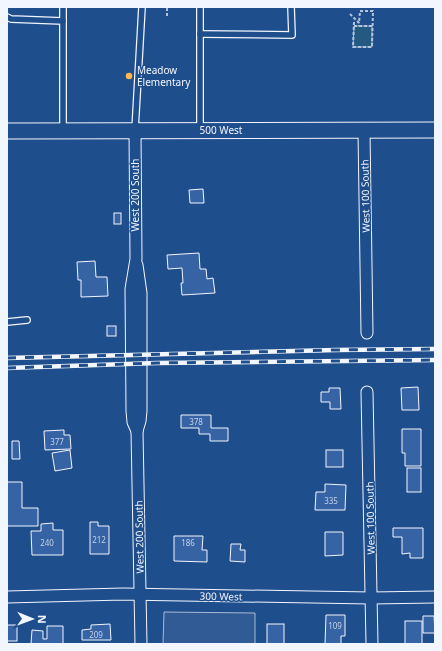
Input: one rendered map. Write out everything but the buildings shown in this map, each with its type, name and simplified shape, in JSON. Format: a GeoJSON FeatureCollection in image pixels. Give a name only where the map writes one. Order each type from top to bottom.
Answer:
{"type":"FeatureCollection","features":[{"type":"Feature","properties":{"kind":"street","name":"500 West"},"geometry":{"type":"LineString","coordinates":[[7,131],[435,130]]}},
{"type":"Feature","properties":{"kind":"street","name":"West 200 South"},"geometry":{"type":"LineString","coordinates":[[135,131],[136,259],[141,284],[141,411],[137,431],[141,644]]}},
{"type":"Feature","properties":{"kind":"street","name":"West 100 South"},"geometry":{"type":"LineString","coordinates":[[364,131],[367,333]]}},
{"type":"Feature","properties":{"kind":"street","name":"West 100 South"},"geometry":{"type":"LineString","coordinates":[[367,392],[372,644]]}},
{"type":"Feature","properties":{"kind":"street","name":"300 West"},"geometry":{"type":"LineString","coordinates":[[7,597],[139,594],[371,598],[435,597]]}},
{"type":"Feature","properties":{"kind":"lane"},"geometry":{"type":"LineString","coordinates":[[63,7],[63,131]]}},
{"type":"Feature","properties":{"kind":"lane"},"geometry":{"type":"LineString","coordinates":[[135,131],[142,7]]}},
{"type":"Feature","properties":{"kind":"lane"},"geometry":{"type":"LineString","coordinates":[[200,7],[200,130]]}},
{"type":"Feature","properties":{"kind":"lane"},"geometry":{"type":"LineString","coordinates":[[200,34],[292,35],[291,7]]}},
{"type":"Feature","properties":{"kind":"lane"},"geometry":{"type":"LineString","coordinates":[[7,17],[11,19],[63,21]]}},
{"type":"Feature","properties":{"kind":"lane"},"geometry":{"type":"LineString","coordinates":[[7,322],[27,320]]}},
{"type":"Feature","properties":{"kind":"path"},"geometry":{"type":"LineString","coordinates":[[167,7],[167,16]]}},
{"type":"Feature","properties":{"kind":"path"},"geometry":{"type":"LineString","coordinates":[[354,22],[353,46],[372,46],[373,11],[360,11],[360,26]]}},
{"type":"Feature","properties":{"kind":"path"},"geometry":{"type":"LineString","coordinates":[[350,14],[359,22]]}},
{"type":"Feature","properties":{"kind":"path"},"geometry":{"type":"LineString","coordinates":[[354,26],[372,26]]}},
{"type":"Feature","properties":{"kind":"shaded area"},"geometry":{"type":"Polygon","coordinates":[[[354,26],[372,26],[372,47],[353,47],[354,26]]]}},
{"type":"Feature","properties":{"kind":"shaded area"},"geometry":{"type":"Polygon","coordinates":[[[164,612],[255,613],[255,644],[163,644],[164,612]]]}},
{"type":"Feature","properties":{"kind":"railway"},"geometry":{"type":"LineString","coordinates":[[7,358],[435,349]]}},
{"type":"Feature","properties":{"kind":"railway"},"geometry":{"type":"LineString","coordinates":[[7,368],[157,363],[435,360]]}},
{"type":"Feature","properties":{"kind":"place","name":"Meadow Elementary"},"geometry":{"type":"Point","coordinates":[129,76]}}]}
